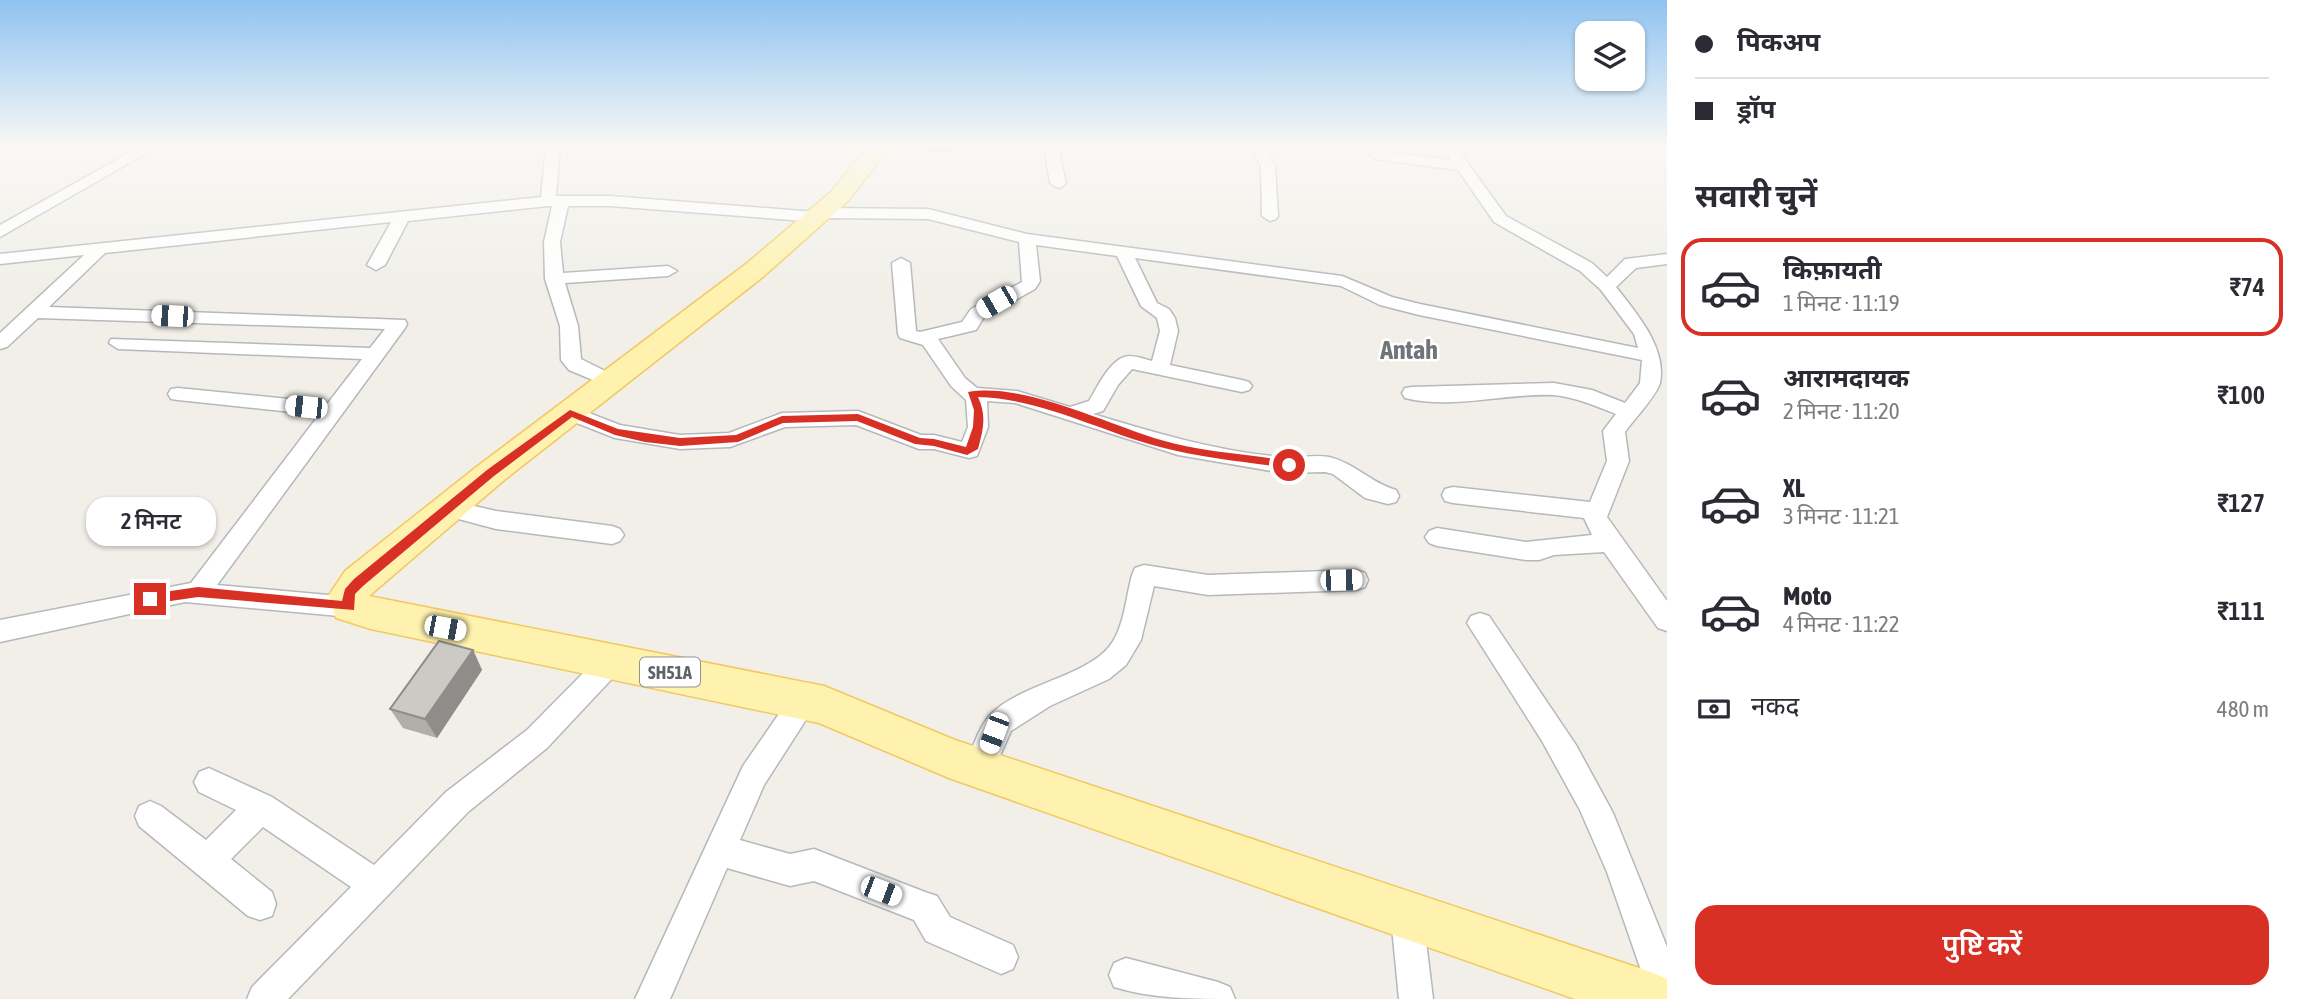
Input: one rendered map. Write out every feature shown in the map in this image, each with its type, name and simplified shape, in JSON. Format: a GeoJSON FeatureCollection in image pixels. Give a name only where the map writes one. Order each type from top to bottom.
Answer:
{"type":"FeatureCollection","features":[{"type":"Feature","properties":{"kind":"main road"},"geometry":{"type":"LineString","coordinates":[[350,607],[348,596],[354,586],[821,215],[841,194]]}},
{"type":"Feature","properties":{"kind":"main road","name":"SH51A"},"geometry":{"type":"LineString","coordinates":[[350,607],[838,709],[928,749],[980,768],[1651,999]]}},
{"type":"Feature","properties":{"kind":"street"},"geometry":{"type":"LineString","coordinates":[[0,232],[68,194]]}},
{"type":"Feature","properties":{"kind":"street"},"geometry":{"type":"LineString","coordinates":[[555,194],[552,242],[554,279],[569,326],[572,363],[612,382]]}},
{"type":"Feature","properties":{"kind":"street"},"geometry":{"type":"LineString","coordinates":[[1269,194],[1270,216]]}},
{"type":"Feature","properties":{"kind":"street"},"geometry":{"type":"LineString","coordinates":[[1482,194],[1500,219],[1530,238],[1579,262],[1606,286],[1643,334],[1656,369],[1648,389],[1614,431],[1618,461],[1596,511],[1596,522],[1667,621]]}},
{"type":"Feature","properties":{"kind":"street"},"geometry":{"type":"LineString","coordinates":[[0,259],[555,200],[821,215],[928,214],[1027,239],[1342,281],[1354,284],[1385,300],[1547,337],[1656,369]]}},
{"type":"Feature","properties":{"kind":"street"},"geometry":{"type":"LineString","coordinates":[[376,265],[402,216]]}},
{"type":"Feature","properties":{"kind":"street"},"geometry":{"type":"LineString","coordinates":[[923,337],[969,326],[977,313],[1028,285],[1031,281],[1027,239]]}},
{"type":"Feature","properties":{"kind":"street"},"geometry":{"type":"LineString","coordinates":[[0,343],[99,250]]}},
{"type":"Feature","properties":{"kind":"street"},"geometry":{"type":"LineString","coordinates":[[1123,251],[1150,306],[1163,313],[1166,318],[1169,331],[1160,367]]}},
{"type":"Feature","properties":{"kind":"street"},"geometry":{"type":"LineString","coordinates":[[1606,286],[1633,262],[1667,259]]}},
{"type":"Feature","properties":{"kind":"street"},"geometry":{"type":"LineString","coordinates":[[570,413],[615,431],[659,440],[690,442],[738,438],[782,420],[858,418],[919,442],[934,442],[967,451],[972,449],[979,410],[972,394],[958,382],[930,341],[908,334],[901,263]]}},
{"type":"Feature","properties":{"kind":"street"},"geometry":{"type":"LineString","coordinates":[[554,279],[668,271]]}},
{"type":"Feature","properties":{"kind":"street"},"geometry":{"type":"LineString","coordinates":[[36,312],[398,324],[198,592]]}},
{"type":"Feature","properties":{"kind":"street"},"geometry":{"type":"LineString","coordinates":[[118,343],[376,354]]}},
{"type":"Feature","properties":{"kind":"street"},"geometry":{"type":"LineString","coordinates":[[1073,413],[1096,406],[1126,363],[1160,367],[1242,386]]}},
{"type":"Feature","properties":{"kind":"street"},"geometry":{"type":"LineString","coordinates":[[1412,393],[1554,389],[1585,395],[1630,412]]}},
{"type":"Feature","properties":{"kind":"street"},"geometry":{"type":"LineString","coordinates":[[178,394],[332,410]]}},
{"type":"Feature","properties":{"kind":"street"},"geometry":{"type":"LineString","coordinates":[[972,394],[1017,397],[1178,448],[1283,465],[1326,464],[1341,469],[1373,492],[1388,496]]}},
{"type":"Feature","properties":{"kind":"street"},"geometry":{"type":"LineString","coordinates":[[1453,495],[1596,511]]}},
{"type":"Feature","properties":{"kind":"street"},"geometry":{"type":"LineString","coordinates":[[448,509],[496,520],[612,535]]}},
{"type":"Feature","properties":{"kind":"street"},"geometry":{"type":"LineString","coordinates":[[1437,537],[1527,551],[1539,551],[1553,546],[1610,543]]}},
{"type":"Feature","properties":{"kind":"street"},"geometry":{"type":"LineString","coordinates":[[980,768],[1001,722],[1040,698],[1099,671],[1117,657],[1128,640],[1144,575],[1208,585],[1356,580]]}},
{"type":"Feature","properties":{"kind":"street"},"geometry":{"type":"LineString","coordinates":[[0,631],[176,593],[198,592],[350,607]]}},
{"type":"Feature","properties":{"kind":"street"},"geometry":{"type":"LineString","coordinates":[[1480,623],[1561,747],[1591,801],[1619,860],[1667,995]]}},
{"type":"Feature","properties":{"kind":"street"},"geometry":{"type":"LineString","coordinates":[[264,999],[463,797],[537,739],[612,661]]}},
{"type":"Feature","properties":{"kind":"street"},"geometry":{"type":"LineString","coordinates":[[652,999],[753,776],[804,701]]}},
{"type":"Feature","properties":{"kind":"street"},"geometry":{"type":"LineString","coordinates":[[209,782],[261,807],[376,885]]}},
{"type":"Feature","properties":{"kind":"street"},"geometry":{"type":"LineString","coordinates":[[208,860],[261,807]]}},
{"type":"Feature","properties":{"kind":"street"},"geometry":{"type":"LineString","coordinates":[[150,816],[260,904]]}},
{"type":"Feature","properties":{"kind":"street"},"geometry":{"type":"LineString","coordinates":[[719,850],[790,870],[814,865],[925,908],[938,929],[1001,957]]}},
{"type":"Feature","properties":{"kind":"street"},"geometry":{"type":"LineString","coordinates":[[1407,917],[1416,999]]}},
{"type":"Feature","properties":{"kind":"street"},"geometry":{"type":"LineString","coordinates":[[1126,975],[1218,999]]}},
{"type":"Feature","properties":{"kind":"building"},"geometry":{"type":"Polygon","coordinates":[[[439,641],[473,650],[425,719],[390,709],[439,641]]]}},
{"type":"Feature","properties":{"kind":"district","name":"Antah"},"geometry":{"type":"Point","coordinates":[1409,350]}},
{"type":"Feature","properties":{"kind":"route"},"geometry":{"type":"LineString","coordinates":[[150,599],[176,593],[198,592],[350,607],[349,592],[358,582],[491,473],[570,413],[615,431],[680,442],[738,438],[788,419],[858,418],[919,442],[934,442],[969,451],[972,449],[978,427],[979,410],[972,394],[1004,395],[1065,411],[1178,448],[1289,465]]}}]}
